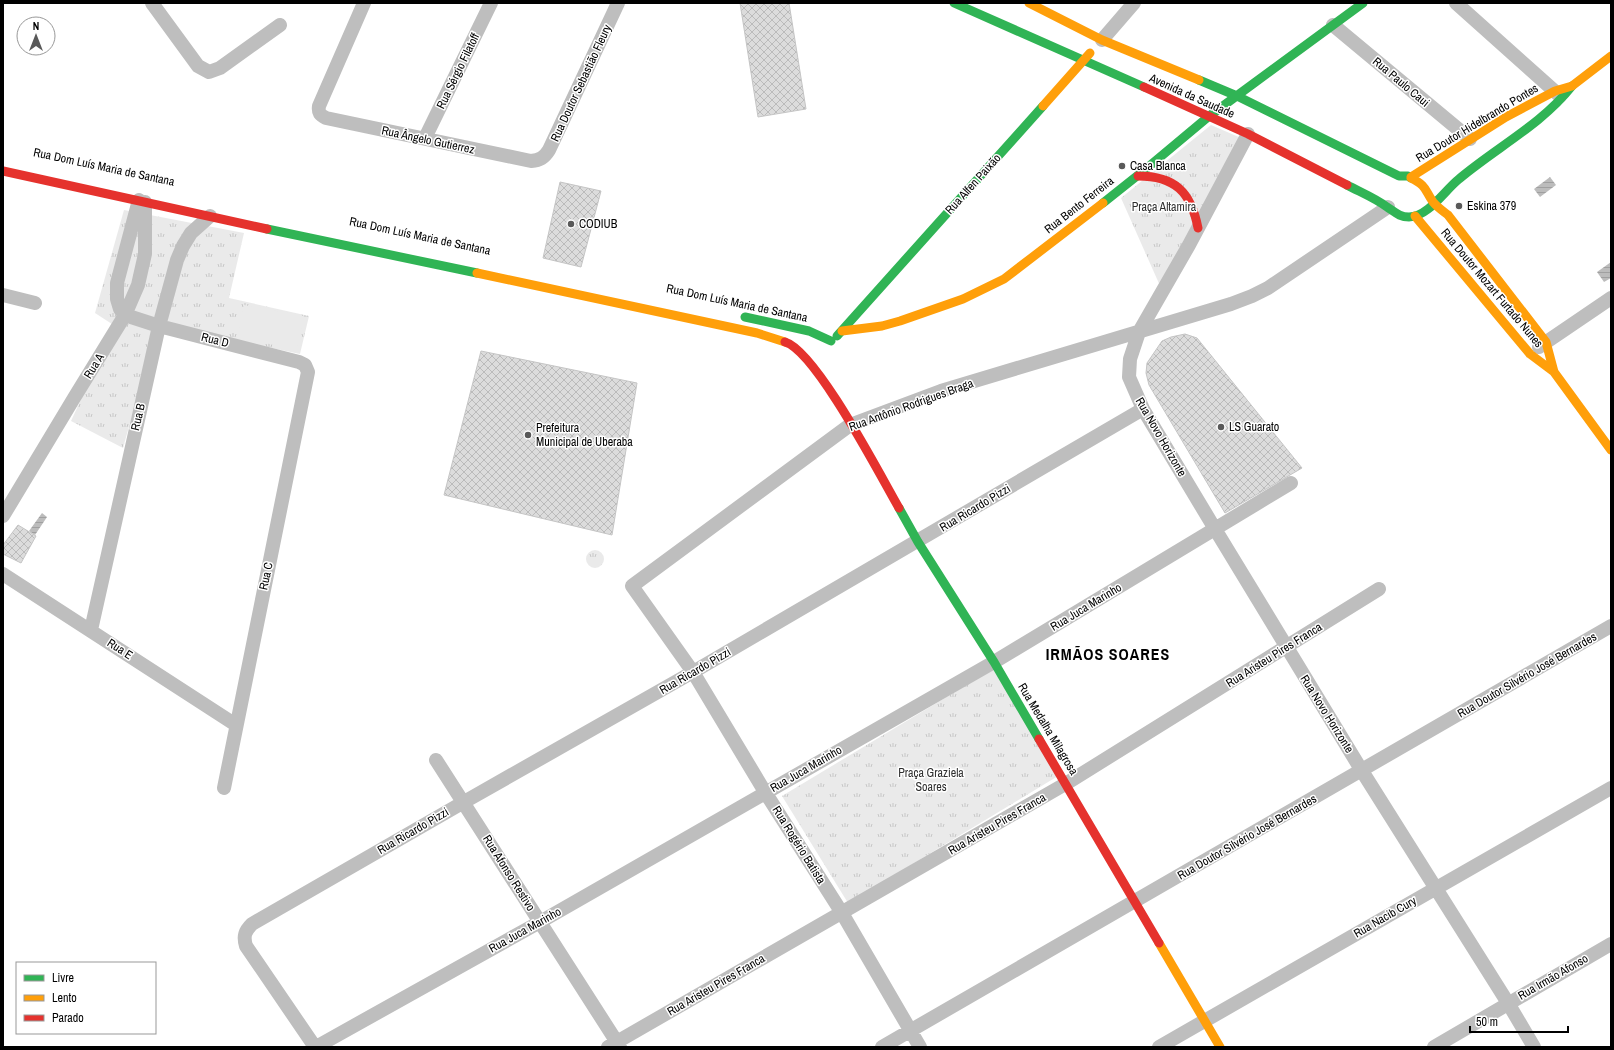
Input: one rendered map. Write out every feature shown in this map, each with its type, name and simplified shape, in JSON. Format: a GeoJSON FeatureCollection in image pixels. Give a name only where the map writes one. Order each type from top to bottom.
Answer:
{"type":"FeatureCollection","features":[{"type":"Feature","properties":{"kind":"street"},"geometry":{"type":"LineString","coordinates":[[152,3],[198,66],[209,72],[220,68],[280,24]]}},
{"type":"Feature","properties":{"kind":"street","name":"Rua Sérgio Filatoff"},"geometry":{"type":"LineString","coordinates":[[425,138],[491,3]]}},
{"type":"Feature","properties":{"kind":"street","name":"Rua Doutor Sebastião Fleury"},"geometry":{"type":"LineString","coordinates":[[539,160],[544,157],[549,150],[618,3]]}},
{"type":"Feature","properties":{"kind":"street","name":"Avenida da Saudade"},"geometry":{"type":"LineString","coordinates":[[954,3],[1248,134],[1388,200],[1392,212],[1403,217],[1415,216]]}},
{"type":"Feature","properties":{"kind":"street","name":"Avenida da Saudade"},"geometry":{"type":"LineString","coordinates":[[1029,3],[1102,40],[1237,96],[1396,179],[1411,177]]}},
{"type":"Feature","properties":{"kind":"street","name":"Rua Alfen Paixão"},"geometry":{"type":"LineString","coordinates":[[829,344],[1134,3]]}},
{"type":"Feature","properties":{"kind":"street","name":"Rua Bento Ferreira"},"geometry":{"type":"LineString","coordinates":[[842,331],[882,326],[900,321],[963,299],[1004,279],[1138,176],[1208,117],[1363,3]]}},
{"type":"Feature","properties":{"kind":"street"},"geometry":{"type":"LineString","coordinates":[[1456,3],[1559,95]]}},
{"type":"Feature","properties":{"kind":"street","name":"Rua Ângelo Gutierrez"},"geometry":{"type":"LineString","coordinates":[[361,5],[319,106],[319,113],[326,118],[522,160],[539,160]]}},
{"type":"Feature","properties":{"kind":"street","name":"Rua Paulo Caui"},"geometry":{"type":"LineString","coordinates":[[1333,25],[1470,139]]}},
{"type":"Feature","properties":{"kind":"street"},"geometry":{"type":"LineString","coordinates":[[1415,216],[1428,208],[1459,179],[1538,120],[1559,95],[1611,56]]}},
{"type":"Feature","properties":{"kind":"street","name":"Rua Doutor Hidelbrando Pontes"},"geometry":{"type":"LineString","coordinates":[[1411,177],[1470,139],[1523,108],[1559,95]]}},
{"type":"Feature","properties":{"kind":"street"},"geometry":{"type":"LineString","coordinates":[[1139,332],[1198,228],[1248,134]]}},
{"type":"Feature","properties":{"kind":"street"},"geometry":{"type":"LineString","coordinates":[[1440,159],[1440,166],[1445,174],[1452,179],[1459,179]]}},
{"type":"Feature","properties":{"kind":"street","name":"Rua Dom Luís Maria de Santana"},"geometry":{"type":"LineString","coordinates":[[3,171],[316,240],[548,287],[774,337],[789,343],[813,361],[850,425]]}},
{"type":"Feature","properties":{"kind":"street"},"geometry":{"type":"LineString","coordinates":[[1138,176],[1157,176],[1175,184],[1189,198],[1194,206],[1198,228]]}},
{"type":"Feature","properties":{"kind":"street"},"geometry":{"type":"LineString","coordinates":[[1411,177],[1426,188],[1433,202]]}},
{"type":"Feature","properties":{"kind":"street","name":"Rua Antônio Rodrigues Braga"},"geometry":{"type":"LineString","coordinates":[[632,586],[850,425],[941,391],[1231,304],[1252,296],[1268,288],[1388,200]]}},
{"type":"Feature","properties":{"kind":"street"},"geometry":{"type":"LineString","coordinates":[[125,315],[120,309],[117,299],[117,283],[142,201]]}},
{"type":"Feature","properties":{"kind":"street","name":"Rua A"},"geometry":{"type":"LineString","coordinates":[[3,516],[125,315],[138,285],[145,254],[142,201]]}},
{"type":"Feature","properties":{"kind":"street","name":"Rua Doutor Mozart Furtado Nunes"},"geometry":{"type":"LineString","coordinates":[[1433,202],[1448,215],[1546,342],[1554,372]]}},
{"type":"Feature","properties":{"kind":"street","name":"Rua B"},"geometry":{"type":"LineString","coordinates":[[90,630],[159,326],[182,246],[191,233],[210,216]]}},
{"type":"Feature","properties":{"kind":"street","name":"Rua Doutor Mozart Furtado Nunes"},"geometry":{"type":"LineString","coordinates":[[1415,216],[1530,354],[1554,372],[1611,450]]}},
{"type":"Feature","properties":{"kind":"street"},"geometry":{"type":"LineString","coordinates":[[3,295],[36,303]]}},
{"type":"Feature","properties":{"kind":"street"},"geometry":{"type":"LineString","coordinates":[[1530,354],[1611,298]]}},
{"type":"Feature","properties":{"kind":"street","name":"Rua D"},"geometry":{"type":"LineString","coordinates":[[125,315],[159,326],[306,365]]}},
{"type":"Feature","properties":{"kind":"street","name":"Rua Dom Luís Maria de Santana"},"geometry":{"type":"LineString","coordinates":[[737,315],[809,331],[829,344]]}},
{"type":"Feature","properties":{"kind":"street","name":"Rua Novo Horizonte"},"geometry":{"type":"LineString","coordinates":[[1139,332],[1130,359],[1130,377],[1134,390],[1144,409],[1286,647],[1534,1047]]}},
{"type":"Feature","properties":{"kind":"street","name":"Rua C"},"geometry":{"type":"LineString","coordinates":[[224,788],[308,372],[306,365]]}},
{"type":"Feature","properties":{"kind":"street","name":"Rua Ricardo Pizzi"},"geometry":{"type":"LineString","coordinates":[[316,1047],[246,946],[244,938],[246,931],[260,919],[693,672],[1144,409]]}},
{"type":"Feature","properties":{"kind":"street","name":"Rua Medalha Milagrosa"},"geometry":{"type":"LineString","coordinates":[[850,425],[918,542],[994,662],[1066,783],[1220,1047]]}},
{"type":"Feature","properties":{"kind":"street","name":"Rua Juca Marinho"},"geometry":{"type":"LineString","coordinates":[[316,1047],[540,922],[994,662],[1291,483]]}},
{"type":"Feature","properties":{"kind":"street","name":"Rua E"},"geometry":{"type":"LineString","coordinates":[[3,574],[236,725]]}},
{"type":"Feature","properties":{"kind":"street","name":"Rua Rogério Batista"},"geometry":{"type":"LineString","coordinates":[[632,586],[693,672],[765,792],[842,913],[920,1047]]}},
{"type":"Feature","properties":{"kind":"street","name":"Rua Aristeu Pires Franca"},"geometry":{"type":"LineString","coordinates":[[615,1045],[1066,783],[1379,589]]}},
{"type":"Feature","properties":{"kind":"street","name":"Rua Doutor Silvério José Bernardes"},"geometry":{"type":"LineString","coordinates":[[882,1047],[1611,626]]}},
{"type":"Feature","properties":{"kind":"street","name":"Rua Afonso Restivo"},"geometry":{"type":"LineString","coordinates":[[436,760],[540,922],[615,1045]]}},
{"type":"Feature","properties":{"kind":"street","name":"Rua Nacib Cury"},"geometry":{"type":"LineString","coordinates":[[1159,1047],[1611,788]]}},
{"type":"Feature","properties":{"kind":"street","name":"Rua Irmão Afonso"},"geometry":{"type":"LineString","coordinates":[[1434,1047],[1611,944]]}},
{"type":"Feature","properties":{"kind":"green space","name":"Praça Altamira"},"geometry":{"type":"Polygon","coordinates":[[[1211,125],[1241,138],[1161,288],[1121,198],[1211,125]]]}},
{"type":"Feature","properties":{"kind":"green space"},"geometry":{"type":"Polygon","coordinates":[[[124,210],[244,233],[229,298],[309,316],[300,354],[169,326],[154,337],[123,448],[71,421],[115,326],[95,313],[124,210]]]}},
{"type":"Feature","properties":{"kind":"green space"},"geometry":{"type":"Polygon","coordinates":[[[244,305],[304,316],[297,350],[237,337],[244,305]]]}},
{"type":"Feature","properties":{"kind":"green space"},"geometry":{"type":"Polygon","coordinates":[[[595,550],[601,553],[604,559],[601,565],[595,568],[589,565],[586,559],[589,553],[595,550]]]}},
{"type":"Feature","properties":{"kind":"green space","name":"Praça Graziela Soares"},"geometry":{"type":"Polygon","coordinates":[[[993,669],[1058,776],[848,903],[782,796],[993,669]]]}},
{"type":"Feature","properties":{"kind":"shaded area"},"geometry":{"type":"Polygon","coordinates":[[[1550,177],[1556,185],[1540,197],[1534,189],[1550,177]]]}},
{"type":"Feature","properties":{"kind":"shaded area"},"geometry":{"type":"Polygon","coordinates":[[[1611,262],[1611,278],[1604,282],[1597,272],[1611,262]]]}},
{"type":"Feature","properties":{"kind":"shaded area"},"geometry":{"type":"Polygon","coordinates":[[[42,513],[47,517],[35,535],[29,531],[42,513]]]}},
{"type":"Feature","properties":{"kind":"building"},"geometry":{"type":"Polygon","coordinates":[[[740,3],[789,3],[806,109],[758,117],[740,3]]]}},
{"type":"Feature","properties":{"kind":"building","name":"CODIUB"},"geometry":{"type":"Polygon","coordinates":[[[560,182],[601,191],[581,267],[543,258],[560,182]]]}},
{"type":"Feature","properties":{"kind":"building","name":"LS Guarato"},"geometry":{"type":"Polygon","coordinates":[[[1185,334],[1197,338],[1302,468],[1225,513],[1149,385],[1146,373],[1147,363],[1162,341],[1171,337],[1185,334]]]}},
{"type":"Feature","properties":{"kind":"building"},"geometry":{"type":"Polygon","coordinates":[[[481,351],[637,383],[612,535],[444,495],[481,351]]]}},
{"type":"Feature","properties":{"kind":"building"},"geometry":{"type":"Polygon","coordinates":[[[18,525],[36,536],[21,563],[3,554],[3,545],[18,525]]]}},
{"type":"Feature","properties":{"kind":"traffic: fast"},"geometry":{"type":"LineString","coordinates":[[954,3],[1144,87]]}},
{"type":"Feature","properties":{"kind":"traffic: fast"},"geometry":{"type":"LineString","coordinates":[[1103,203],[1208,117],[1363,3]]}},
{"type":"Feature","properties":{"kind":"traffic: fast"},"geometry":{"type":"LineString","coordinates":[[1199,80],[1237,96],[1399,176],[1408,176],[1411,178]]}},
{"type":"Feature","properties":{"kind":"traffic: fast"},"geometry":{"type":"LineString","coordinates":[[1347,185],[1378,201],[1400,215],[1409,217],[1423,213],[1473,167],[1533,124],[1560,100],[1572,86]]}},
{"type":"Feature","properties":{"kind":"traffic: fast"},"geometry":{"type":"LineString","coordinates":[[837,336],[1043,106]]}},
{"type":"Feature","properties":{"kind":"traffic: fast"},"geometry":{"type":"LineString","coordinates":[[267,229],[477,273]]}},
{"type":"Feature","properties":{"kind":"traffic: fast"},"geometry":{"type":"LineString","coordinates":[[745,317],[809,331],[831,341]]}},
{"type":"Feature","properties":{"kind":"traffic: fast"},"geometry":{"type":"LineString","coordinates":[[899,508],[918,542],[994,662],[1039,739]]}},
{"type":"Feature","properties":{"kind":"traffic: slow"},"geometry":{"type":"LineString","coordinates":[[1029,3],[1102,40],[1199,80]]}},
{"type":"Feature","properties":{"kind":"traffic: slow"},"geometry":{"type":"LineString","coordinates":[[1043,106],[1090,53]]}},
{"type":"Feature","properties":{"kind":"traffic: slow"},"geometry":{"type":"LineString","coordinates":[[1411,177],[1506,117],[1555,91],[1572,86],[1611,56]]}},
{"type":"Feature","properties":{"kind":"traffic: slow"},"geometry":{"type":"LineString","coordinates":[[1411,178],[1423,186],[1433,202],[1448,215],[1546,342],[1554,372]]}},
{"type":"Feature","properties":{"kind":"traffic: slow"},"geometry":{"type":"LineString","coordinates":[[842,331],[882,326],[900,321],[963,299],[1004,279],[1103,203]]}},
{"type":"Feature","properties":{"kind":"traffic: slow"},"geometry":{"type":"LineString","coordinates":[[1415,216],[1530,354],[1554,372],[1611,450]]}},
{"type":"Feature","properties":{"kind":"traffic: slow"},"geometry":{"type":"LineString","coordinates":[[477,273],[757,333],[785,342]]}},
{"type":"Feature","properties":{"kind":"traffic: slow"},"geometry":{"type":"LineString","coordinates":[[1159,943],[1220,1047]]}},
{"type":"Feature","properties":{"kind":"traffic: jam"},"geometry":{"type":"LineString","coordinates":[[1144,87],[1248,134],[1347,185]]}},
{"type":"Feature","properties":{"kind":"traffic: jam"},"geometry":{"type":"LineString","coordinates":[[3,171],[267,229]]}},
{"type":"Feature","properties":{"kind":"traffic: jam"},"geometry":{"type":"LineString","coordinates":[[1138,176],[1162,179],[1179,188],[1191,205],[1198,228]]}},
{"type":"Feature","properties":{"kind":"traffic: jam"},"geometry":{"type":"LineString","coordinates":[[785,342],[798,350],[830,390],[863,444],[899,508]]}},
{"type":"Feature","properties":{"kind":"traffic: jam"},"geometry":{"type":"LineString","coordinates":[[1039,739],[1159,943]]}},
{"type":"Feature","properties":{"kind":"place","name":"Casa Blanca"},"geometry":{"type":"Point","coordinates":[1122,166]}},
{"type":"Feature","properties":{"kind":"place","name":"Eskina 379"},"geometry":{"type":"Point","coordinates":[1459,206]}},
{"type":"Feature","properties":{"kind":"place","name":"CODIUB"},"geometry":{"type":"Point","coordinates":[571,224]}},
{"type":"Feature","properties":{"kind":"place","name":"LS Guarato"},"geometry":{"type":"Point","coordinates":[1221,427]}},
{"type":"Feature","properties":{"kind":"place","name":"Prefeitura Municipal de Uberaba"},"geometry":{"type":"Point","coordinates":[528,435]}},
{"type":"Feature","properties":{"kind":"district","name":"IRMÃOS SOARES"},"geometry":{"type":"Point","coordinates":[1108,654]}}]}
